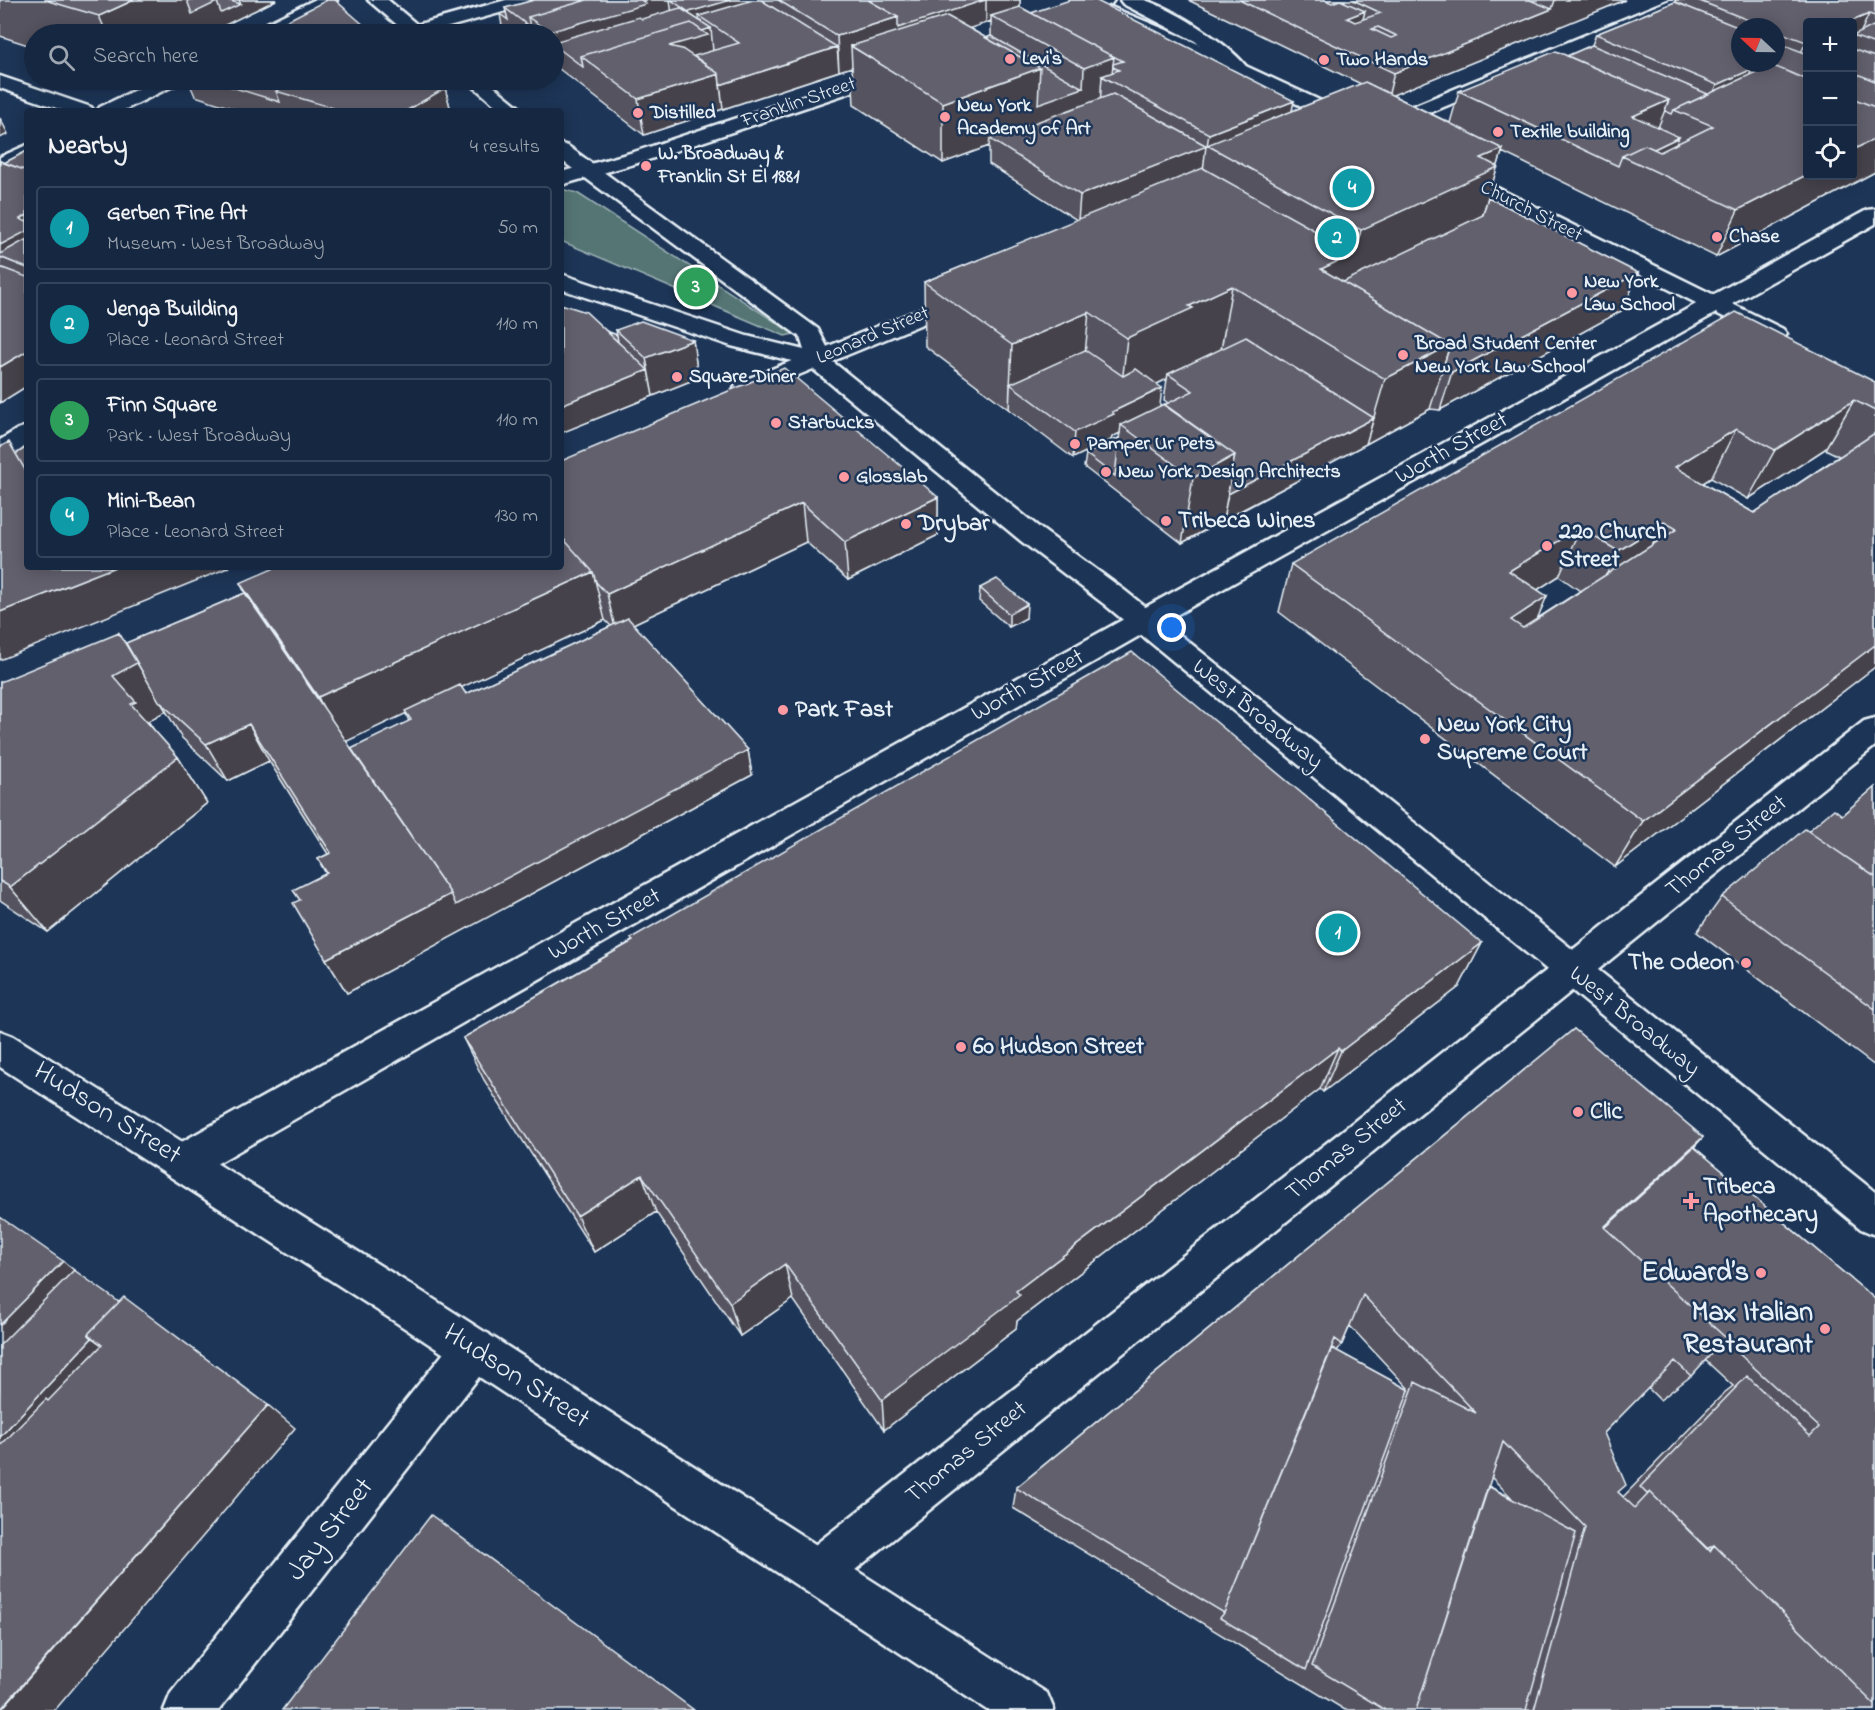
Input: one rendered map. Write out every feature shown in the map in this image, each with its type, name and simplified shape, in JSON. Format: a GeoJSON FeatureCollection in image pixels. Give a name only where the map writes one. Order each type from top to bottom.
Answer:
{"type":"FeatureCollection","features":[{"type":"Feature","properties":{"kind":"street"},"geometry":{"type":"LineString","coordinates":[[279,24],[328,0]]}},
{"type":"Feature","properties":{"kind":"street"},"geometry":{"type":"LineString","coordinates":[[377,0],[406,24]]}},
{"type":"Feature","properties":{"kind":"street"},"geometry":{"type":"LineString","coordinates":[[447,24],[526,0]]}},
{"type":"Feature","properties":{"kind":"street"},"geometry":{"type":"LineString","coordinates":[[1129,0],[1202,37],[1221,50],[1239,69]]}},
{"type":"Feature","properties":{"kind":"street"},"geometry":{"type":"LineString","coordinates":[[1347,140],[1685,0]]}},
{"type":"Feature","properties":{"kind":"street"},"geometry":{"type":"LineString","coordinates":[[1042,22],[1091,2],[1393,142]]}},
{"type":"Feature","properties":{"kind":"street","name":"Franklin Street"},"geometry":{"type":"LineString","coordinates":[[564,178],[908,67]]}},
{"type":"Feature","properties":{"kind":"street"},"geometry":{"type":"LineString","coordinates":[[0,82],[75,108]]}},
{"type":"Feature","properties":{"kind":"street"},"geometry":{"type":"LineString","coordinates":[[113,108],[150,90]]}},
{"type":"Feature","properties":{"kind":"street"},"geometry":{"type":"LineString","coordinates":[[488,90],[510,108]]}},
{"type":"Feature","properties":{"kind":"street"},"geometry":{"type":"LineString","coordinates":[[564,152],[810,333],[816,349],[816,360],[772,351],[739,341],[564,282]]}},
{"type":"Feature","properties":{"kind":"street"},"geometry":{"type":"LineString","coordinates":[[0,165],[24,153]]}},
{"type":"Feature","properties":{"kind":"street","name":"Church Street"},"geometry":{"type":"LineString","coordinates":[[1435,164],[1798,345]]}},
{"type":"Feature","properties":{"kind":"street","name":"Worth Street"},"geometry":{"type":"LineString","coordinates":[[183,1162],[1143,621],[1875,215]]}},
{"type":"Feature","properties":{"kind":"street","name":"Leonard Street"},"geometry":{"type":"LineString","coordinates":[[722,398],[987,289]]}},
{"type":"Feature","properties":{"kind":"street","name":"West Broadway"},"geometry":{"type":"LineString","coordinates":[[816,360],[1031,535],[1143,621],[1875,1216]]}},
{"type":"Feature","properties":{"kind":"street"},"geometry":{"type":"LineString","coordinates":[[0,452],[24,436]]}},
{"type":"Feature","properties":{"kind":"street","name":"Thomas Street"},"geometry":{"type":"LineString","coordinates":[[818,1571],[1875,729]]}},
{"type":"Feature","properties":{"kind":"street","name":"Hudson Street"},"geometry":{"type":"LineString","coordinates":[[0,1047],[474,1349],[1030,1710]]}},
{"type":"Feature","properties":{"kind":"street","name":"Jay Street"},"geometry":{"type":"LineString","coordinates":[[188,1710],[474,1349]]}},
{"type":"Feature","properties":{"kind":"green space"},"geometry":{"type":"Polygon","coordinates":[[[564,190],[577,193],[794,334],[785,336],[564,242],[564,190]]]}},
{"type":"Feature","properties":{"kind":"building"},"geometry":{"type":"Polygon","coordinates":[[[45,0],[134,0],[99,16],[45,0]]]}},
{"type":"Feature","properties":{"kind":"building"},"geometry":{"type":"Polygon","coordinates":[[[187,0],[209,0],[217,2],[192,14],[187,0]]]}},
{"type":"Feature","properties":{"kind":"building"},"geometry":{"type":"Polygon","coordinates":[[[209,0],[227,0],[241,4],[221,13],[217,2],[209,0]]]}},
{"type":"Feature","properties":{"kind":"building"},"geometry":{"type":"Polygon","coordinates":[[[327,0],[335,0],[363,24],[280,24],[327,0]]]}},
{"type":"Feature","properties":{"kind":"building"},"geometry":{"type":"Polygon","coordinates":[[[534,0],[584,1],[528,17],[529,24],[526,24],[505,8],[534,0]]]}},
{"type":"Feature","properties":{"kind":"building"},"geometry":{"type":"Polygon","coordinates":[[[587,0],[641,0],[646,4],[564,28],[564,24],[538,24],[528,17],[587,0]]]}},
{"type":"Feature","properties":{"kind":"building"},"geometry":{"type":"Polygon","coordinates":[[[671,0],[731,0],[689,12],[671,0]]]}},
{"type":"Feature","properties":{"kind":"building"},"geometry":{"type":"Polygon","coordinates":[[[753,0],[761,0],[837,47],[720,85],[719,74],[694,56],[739,43],[699,16],[753,0]]]}},
{"type":"Feature","properties":{"kind":"building"},"geometry":{"type":"Polygon","coordinates":[[[778,0],[868,0],[898,17],[837,36],[778,0]]]}},
{"type":"Feature","properties":{"kind":"building"},"geometry":{"type":"Polygon","coordinates":[[[868,0],[985,0],[898,28],[898,17],[868,0]]]}},
{"type":"Feature","properties":{"kind":"building"},"geometry":{"type":"Polygon","coordinates":[[[1070,0],[1095,0],[1294,101],[1209,134],[1102,76],[1119,70],[1113,67],[1113,64],[1123,61],[1031,13],[1070,0]]]}},
{"type":"Feature","properties":{"kind":"building"},"geometry":{"type":"Polygon","coordinates":[[[1239,0],[1325,0],[1332,3],[1340,0],[1365,11],[1347,18],[1355,22],[1381,13],[1353,0],[1530,0],[1552,9],[1394,73],[1239,0]],[[1378,27],[1372,29],[1391,38],[1397,36],[1378,27]]]}},
{"type":"Feature","properties":{"kind":"building"},"geometry":{"type":"Polygon","coordinates":[[[1697,0],[1875,0],[1875,16],[1869,14],[1857,19],[1803,18],[1803,41],[1785,34],[1785,18],[1743,18],[1697,0]]]}},
{"type":"Feature","properties":{"kind":"building"},"geometry":{"type":"Polygon","coordinates":[[[1675,2],[1731,24],[1731,72],[1745,72],[1717,85],[1596,34],[1675,2]]]}},
{"type":"Feature","properties":{"kind":"building"},"geometry":{"type":"Polygon","coordinates":[[[1020,7],[1114,57],[1084,68],[991,16],[1020,7]]]}},
{"type":"Feature","properties":{"kind":"building"},"geometry":{"type":"Polygon","coordinates":[[[680,8],[711,28],[702,31],[691,23],[581,56],[583,67],[564,53],[564,39],[639,17],[642,19],[680,8]]]}},
{"type":"Feature","properties":{"kind":"building"},"geometry":{"type":"Polygon","coordinates":[[[506,12],[508,20],[500,14],[506,12]]]}},
{"type":"Feature","properties":{"kind":"building"},"geometry":{"type":"Polygon","coordinates":[[[947,16],[1040,68],[943,103],[851,46],[947,16]]]}},
{"type":"Feature","properties":{"kind":"building"},"geometry":{"type":"Polygon","coordinates":[[[691,23],[708,35],[669,46],[682,49],[719,74],[638,99],[581,56],[691,23]]]}},
{"type":"Feature","properties":{"kind":"building"},"geometry":{"type":"Polygon","coordinates":[[[1875,27],[1875,44],[1857,37],[1857,34],[1875,27]]]}},
{"type":"Feature","properties":{"kind":"building"},"geometry":{"type":"Polygon","coordinates":[[[991,36],[1083,88],[1038,104],[1040,68],[986,38],[991,36]]]}},
{"type":"Feature","properties":{"kind":"building"},"geometry":{"type":"Polygon","coordinates":[[[1592,45],[1708,94],[1674,110],[1672,114],[1665,111],[1669,100],[1567,56],[1592,45]]]}},
{"type":"Feature","properties":{"kind":"building"},"geometry":{"type":"Polygon","coordinates":[[[1785,45],[1803,52],[1803,78],[1785,71],[1785,45]]]}},
{"type":"Feature","properties":{"kind":"building"},"geometry":{"type":"Polygon","coordinates":[[[1556,51],[1669,100],[1633,116],[1679,137],[1654,149],[1645,145],[1622,156],[1618,166],[1459,91],[1556,51]]]}},
{"type":"Feature","properties":{"kind":"building"},"geometry":{"type":"Polygon","coordinates":[[[1857,51],[1875,57],[1875,81],[1857,74],[1857,51]]]}},
{"type":"Feature","properties":{"kind":"building"},"geometry":{"type":"Polygon","coordinates":[[[1785,71],[1803,78],[1803,177],[1738,210],[1622,156],[1645,145],[1660,152],[1713,126],[1674,110],[1756,72],[1785,71]]]}},
{"type":"Feature","properties":{"kind":"building"},"geometry":{"type":"Polygon","coordinates":[[[1857,74],[1875,81],[1875,107],[1857,100],[1857,74]]]}},
{"type":"Feature","properties":{"kind":"building"},"geometry":{"type":"Polygon","coordinates":[[[1365,82],[1503,149],[1481,158],[1498,167],[1361,230],[1207,145],[1365,82]]]}},
{"type":"Feature","properties":{"kind":"building"},"geometry":{"type":"Polygon","coordinates":[[[241,90],[278,90],[276,91],[280,102],[241,90]]]}},
{"type":"Feature","properties":{"kind":"building"},"geometry":{"type":"Polygon","coordinates":[[[442,90],[411,108],[333,108],[276,91],[442,90]]]}},
{"type":"Feature","properties":{"kind":"building"},"geometry":{"type":"Polygon","coordinates":[[[1113,94],[1207,146],[1080,195],[990,139],[1113,94]]]}},
{"type":"Feature","properties":{"kind":"building"},"geometry":{"type":"Polygon","coordinates":[[[1857,100],[1875,107],[1875,139],[1857,148],[1857,100]]]}},
{"type":"Feature","properties":{"kind":"building"},"geometry":{"type":"Polygon","coordinates":[[[24,153],[24,170],[4,163],[24,153]]]}},
{"type":"Feature","properties":{"kind":"building"},"geometry":{"type":"Polygon","coordinates":[[[0,161],[24,170],[24,217],[20,219],[24,221],[24,233],[0,245],[0,161]]]}},
{"type":"Feature","properties":{"kind":"building"},"geometry":{"type":"Polygon","coordinates":[[[1203,168],[1355,253],[1321,269],[1450,345],[1385,379],[1232,286],[1189,306],[1193,308],[1127,338],[1089,312],[1012,345],[924,282],[1203,168]]]}},
{"type":"Feature","properties":{"kind":"building"},"geometry":{"type":"Polygon","coordinates":[[[1488,197],[1638,273],[1452,372],[1442,371],[1450,345],[1343,282],[1483,215],[1488,197]]]}},
{"type":"Feature","properties":{"kind":"building"},"geometry":{"type":"Polygon","coordinates":[[[24,241],[24,267],[0,257],[0,254],[24,241]]]}},
{"type":"Feature","properties":{"kind":"building"},"geometry":{"type":"Polygon","coordinates":[[[0,267],[24,276],[24,353],[0,367],[0,267]]]}},
{"type":"Feature","properties":{"kind":"building"},"geometry":{"type":"Polygon","coordinates":[[[564,305],[586,312],[648,370],[564,404],[564,305]]]}},
{"type":"Feature","properties":{"kind":"building"},"geometry":{"type":"Polygon","coordinates":[[[1736,312],[1875,382],[1875,411],[1854,400],[1775,450],[1736,429],[1675,467],[1754,513],[1875,433],[1875,645],[1643,821],[1291,564],[1736,312]],[[1664,522],[1618,551],[1580,528],[1509,571],[1547,596],[1511,620],[1523,628],[1677,529],[1664,522]]]}},
{"type":"Feature","properties":{"kind":"building"},"geometry":{"type":"Polygon","coordinates":[[[641,321],[693,340],[646,358],[616,330],[641,321]]]}},
{"type":"Feature","properties":{"kind":"building"},"geometry":{"type":"Polygon","coordinates":[[[606,331],[617,335],[618,342],[606,331]]]}},
{"type":"Feature","properties":{"kind":"building"},"geometry":{"type":"Polygon","coordinates":[[[1246,337],[1374,418],[1228,494],[1235,455],[1164,405],[1193,391],[1168,374],[1246,337]]]}},
{"type":"Feature","properties":{"kind":"building"},"geometry":{"type":"Polygon","coordinates":[[[1085,350],[1123,376],[1136,369],[1162,388],[1075,432],[1010,384],[1085,350]]]}},
{"type":"Feature","properties":{"kind":"building"},"geometry":{"type":"Polygon","coordinates":[[[784,368],[938,497],[845,542],[802,503],[607,594],[596,582],[593,572],[564,539],[564,460],[784,368]]]}},
{"type":"Feature","properties":{"kind":"building"},"geometry":{"type":"Polygon","coordinates":[[[1164,404],[1235,455],[1193,478],[1121,425],[1164,404]]]}},
{"type":"Feature","properties":{"kind":"building"},"geometry":{"type":"Polygon","coordinates":[[[1119,438],[1115,476],[1086,454],[1119,438]]]}},
{"type":"Feature","properties":{"kind":"building"},"geometry":{"type":"Polygon","coordinates":[[[9,442],[24,468],[24,570],[107,570],[0,612],[0,447],[9,442]]]}},
{"type":"Feature","properties":{"kind":"building"},"geometry":{"type":"Polygon","coordinates":[[[24,449],[24,468],[16,454],[24,449]]]}},
{"type":"Feature","properties":{"kind":"building"},"geometry":{"type":"Polygon","coordinates":[[[564,539],[593,572],[318,697],[240,583],[270,570],[564,570],[564,539]]]}},
{"type":"Feature","properties":{"kind":"building"},"geometry":{"type":"Polygon","coordinates":[[[997,579],[1027,604],[1009,614],[980,588],[997,579]]]}},
{"type":"Feature","properties":{"kind":"building"},"geometry":{"type":"Polygon","coordinates":[[[245,593],[451,894],[326,959],[293,903],[300,900],[293,890],[327,873],[318,859],[331,853],[249,724],[206,744],[159,701],[126,643],[245,593]]]}},
{"type":"Feature","properties":{"kind":"building"},"geometry":{"type":"Polygon","coordinates":[[[628,618],[748,750],[456,905],[451,894],[351,749],[411,720],[405,711],[460,685],[466,694],[628,618]]]}},
{"type":"Feature","properties":{"kind":"building"},"geometry":{"type":"Polygon","coordinates":[[[119,633],[137,663],[113,676],[136,702],[131,704],[178,757],[10,887],[0,881],[0,682],[119,633]]]}},
{"type":"Feature","properties":{"kind":"building","name":"60 Hudson Street"},"geometry":{"type":"Polygon","coordinates":[[[1132,652],[1482,943],[1341,1051],[1338,1048],[1016,1291],[1020,1295],[882,1400],[785,1264],[730,1303],[642,1175],[577,1216],[463,1038],[633,941],[631,938],[1132,652]]]}},
{"type":"Feature","properties":{"kind":"building"},"geometry":{"type":"Polygon","coordinates":[[[1875,787],[1875,877],[1808,831],[1834,809],[1842,815],[1875,787]]]}},
{"type":"Feature","properties":{"kind":"building"},"geometry":{"type":"Polygon","coordinates":[[[1805,829],[1875,877],[1875,1009],[1722,897],[1805,829]]]}},
{"type":"Feature","properties":{"kind":"building"},"geometry":{"type":"Polygon","coordinates":[[[1574,1029],[1703,1137],[1604,1227],[1726,1338],[1691,1376],[1675,1361],[1604,1433],[1626,1485],[1618,1492],[1635,1508],[1650,1492],[1710,1551],[1714,1545],[1875,1705],[1875,1710],[1534,1710],[1585,1527],[1503,1442],[1416,1710],[1385,1710],[1312,1666],[1415,1382],[1476,1413],[1363,1295],[1342,1344],[1335,1339],[1224,1613],[1016,1488],[1574,1029]]]}},
{"type":"Feature","properties":{"kind":"building"},"geometry":{"type":"Polygon","coordinates":[[[1694,1147],[1875,1299],[1875,1705],[1714,1545],[1707,1549],[1650,1492],[1647,1494],[1640,1487],[1747,1376],[1810,1436],[1819,1427],[1724,1340],[1726,1338],[1605,1228],[1694,1147]]]}},
{"type":"Feature","properties":{"kind":"building"},"geometry":{"type":"Polygon","coordinates":[[[0,1217],[63,1261],[0,1325],[0,1217]]]}},
{"type":"Feature","properties":{"kind":"building"},"geometry":{"type":"Polygon","coordinates":[[[74,1270],[119,1302],[88,1334],[92,1338],[0,1437],[0,1345],[74,1270]]]}},
{"type":"Feature","properties":{"kind":"building"},"geometry":{"type":"Polygon","coordinates":[[[124,1297],[268,1405],[0,1710],[0,1446],[102,1345],[88,1334],[124,1297]]]}},
{"type":"Feature","properties":{"kind":"building"},"geometry":{"type":"Polygon","coordinates":[[[1332,1348],[1409,1390],[1306,1670],[1220,1618],[1332,1348]]]}},
{"type":"Feature","properties":{"kind":"building"},"geometry":{"type":"Polygon","coordinates":[[[1488,1486],[1576,1533],[1526,1710],[1416,1710],[1488,1486]]]}},
{"type":"Feature","properties":{"kind":"building"},"geometry":{"type":"Polygon","coordinates":[[[431,1515],[694,1710],[282,1710],[431,1515]]]}},
{"type":"Feature","properties":{"kind":"place","name":"Levi's"},"geometry":{"type":"Point","coordinates":[1010,59]}},
{"type":"Feature","properties":{"kind":"place","name":"Two Hands"},"geometry":{"type":"Point","coordinates":[1324,60]}},
{"type":"Feature","properties":{"kind":"place","name":"Distilled"},"geometry":{"type":"Point","coordinates":[638,113]}},
{"type":"Feature","properties":{"kind":"place","name":"New York Academy of Art"},"geometry":{"type":"Point","coordinates":[945,117]}},
{"type":"Feature","properties":{"kind":"place","name":"Textile building"},"geometry":{"type":"Point","coordinates":[1498,132]}},
{"type":"Feature","properties":{"kind":"place","name":"W. Broadway & Franklin St El 1881"},"geometry":{"type":"Point","coordinates":[646,166]}},
{"type":"Feature","properties":{"kind":"place","name":"Mini-Bean"},"geometry":{"type":"Point","coordinates":[1352,188]}},
{"type":"Feature","properties":{"kind":"place","name":"Chase"},"geometry":{"type":"Point","coordinates":[1717,237]}},
{"type":"Feature","properties":{"kind":"place","name":"Jenga Building"},"geometry":{"type":"Point","coordinates":[1337,238]}},
{"type":"Feature","properties":{"kind":"place","name":"Finn Square"},"geometry":{"type":"Point","coordinates":[696,287]}},
{"type":"Feature","properties":{"kind":"place","name":"New York Law School"},"geometry":{"type":"Point","coordinates":[1572,293]}},
{"type":"Feature","properties":{"kind":"place","name":"Broad Student Center New York Law School"},"geometry":{"type":"Point","coordinates":[1403,355]}},
{"type":"Feature","properties":{"kind":"place","name":"Square Diner"},"geometry":{"type":"Point","coordinates":[677,377]}},
{"type":"Feature","properties":{"kind":"place","name":"Starbucks"},"geometry":{"type":"Point","coordinates":[776,423]}},
{"type":"Feature","properties":{"kind":"place","name":"Pamper Ur Pets"},"geometry":{"type":"Point","coordinates":[1075,444]}},
{"type":"Feature","properties":{"kind":"place","name":"New York Design Architects"},"geometry":{"type":"Point","coordinates":[1106,472]}},
{"type":"Feature","properties":{"kind":"place","name":"Glosslab"},"geometry":{"type":"Point","coordinates":[844,477]}},
{"type":"Feature","properties":{"kind":"place","name":"Tribeca Wines"},"geometry":{"type":"Point","coordinates":[1166,521]}},
{"type":"Feature","properties":{"kind":"place","name":"Drybar"},"geometry":{"type":"Point","coordinates":[906,524]}},
{"type":"Feature","properties":{"kind":"place","name":"220 Church Street"},"geometry":{"type":"Point","coordinates":[1547,546]}},
{"type":"Feature","properties":{"kind":"place","name":"Park Fast"},"geometry":{"type":"Point","coordinates":[783,710]}},
{"type":"Feature","properties":{"kind":"place","name":"New York City Supreme Court"},"geometry":{"type":"Point","coordinates":[1425,739]}},
{"type":"Feature","properties":{"kind":"place","name":"Gerben Fine Art"},"geometry":{"type":"Point","coordinates":[1338,933]}},
{"type":"Feature","properties":{"kind":"place","name":"The Odeon"},"geometry":{"type":"Point","coordinates":[1746,963]}},
{"type":"Feature","properties":{"kind":"place","name":"60 Hudson Street"},"geometry":{"type":"Point","coordinates":[961,1047]}},
{"type":"Feature","properties":{"kind":"place","name":"Clic"},"geometry":{"type":"Point","coordinates":[1578,1112]}},
{"type":"Feature","properties":{"kind":"place","name":"Tribeca Apothecary"},"geometry":{"type":"Point","coordinates":[1691,1201]}},
{"type":"Feature","properties":{"kind":"place","name":"Edward’s"},"geometry":{"type":"Point","coordinates":[1761,1273]}},
{"type":"Feature","properties":{"kind":"place","name":"Max Italian Restaurant"},"geometry":{"type":"Point","coordinates":[1825,1329]}}]}
